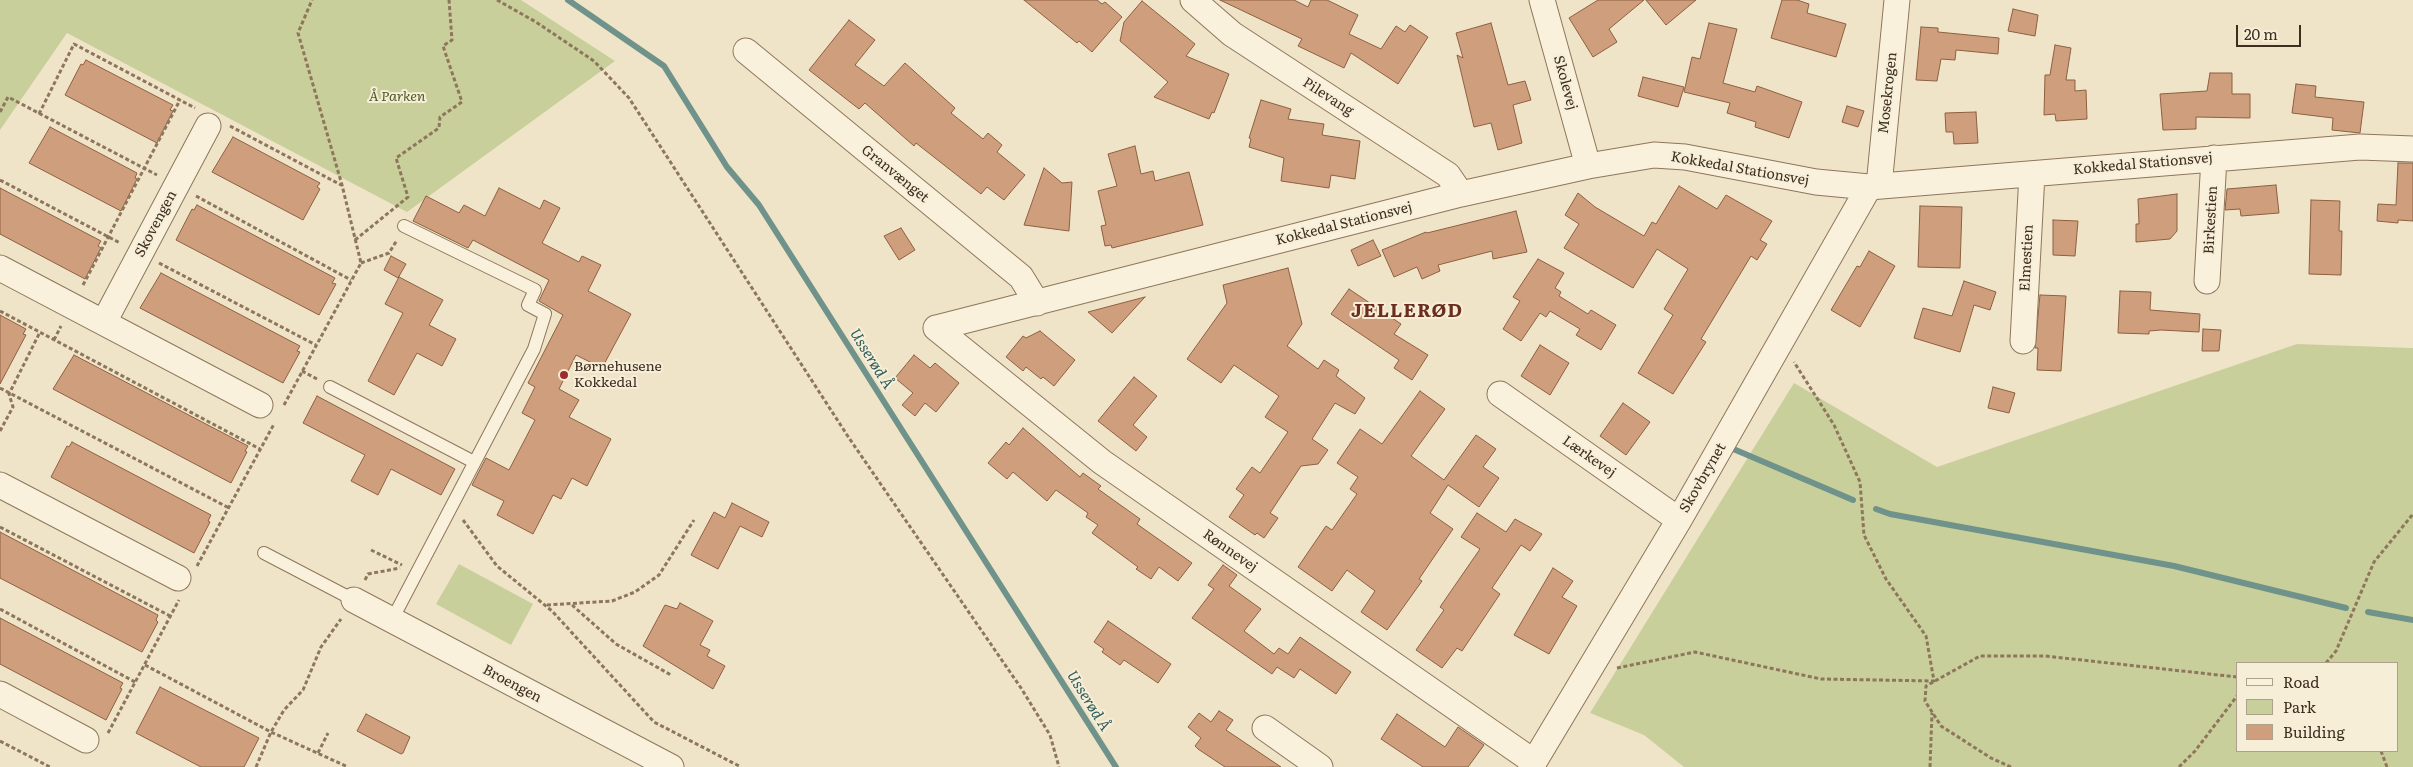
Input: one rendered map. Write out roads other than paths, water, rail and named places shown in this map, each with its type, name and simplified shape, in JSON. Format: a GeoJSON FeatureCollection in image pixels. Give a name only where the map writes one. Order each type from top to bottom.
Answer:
{"type":"FeatureCollection","features":[{"type":"Feature","properties":{"kind":"street","name":"Pilevang"},"geometry":{"type":"LineString","coordinates":[[1193,0],[1232,34],[1448,175],[1461,194]]}},
{"type":"Feature","properties":{"kind":"street","name":"Skolevej"},"geometry":{"type":"LineString","coordinates":[[1542,0],[1588,166]]}},
{"type":"Feature","properties":{"kind":"street","name":"Mosekrogen"},"geometry":{"type":"LineString","coordinates":[[1874,186],[1898,0]]}},
{"type":"Feature","properties":{"kind":"street","name":"Granvænget"},"geometry":{"type":"LineString","coordinates":[[746,51],[1021,277],[1038,303]]}},
{"type":"Feature","properties":{"kind":"street","name":"Skovengen"},"geometry":{"type":"LineString","coordinates":[[104,322],[213,121]]}},
{"type":"Feature","properties":{"kind":"street","name":"Kokkedal Stationsvej"},"geometry":{"type":"LineString","coordinates":[[936,328],[1461,194],[1588,166],[1654,155],[1685,157],[1816,182],[1874,186],[2360,147],[2413,149]]}},
{"type":"Feature","properties":{"kind":"street","name":"Birkestien"},"geometry":{"type":"LineString","coordinates":[[2207,282],[2214,158]]}},
{"type":"Feature","properties":{"kind":"street","name":"Elmestien"},"geometry":{"type":"LineString","coordinates":[[2023,342],[2032,174]]}},
{"type":"Feature","properties":{"kind":"street","name":"Skovbrynet"},"geometry":{"type":"LineString","coordinates":[[1533,764],[1679,520],[1786,333],[1874,186]]}},
{"type":"Feature","properties":{"kind":"street"},"geometry":{"type":"LineString","coordinates":[[0,268],[260,405]]}},
{"type":"Feature","properties":{"kind":"street","name":"Rønnevej"},"geometry":{"type":"LineString","coordinates":[[936,328],[1102,462],[1533,764]]}},
{"type":"Feature","properties":{"kind":"street","name":"Lærkevej"},"geometry":{"type":"LineString","coordinates":[[1500,394],[1679,520]]}},
{"type":"Feature","properties":{"kind":"street"},"geometry":{"type":"LineString","coordinates":[[0,485],[178,578]]}},
{"type":"Feature","properties":{"kind":"street","name":"Broengen"},"geometry":{"type":"LineString","coordinates":[[354,600],[671,767]]}},
{"type":"Feature","properties":{"kind":"street"},"geometry":{"type":"LineString","coordinates":[[0,694],[86,740]]}},
{"type":"Feature","properties":{"kind":"street"},"geometry":{"type":"LineString","coordinates":[[1265,728],[1320,767]]}},
{"type":"Feature","properties":{"kind":"lane"},"geometry":{"type":"LineString","coordinates":[[392,620],[534,349],[545,314],[528,305],[536,290],[404,226]]}},
{"type":"Feature","properties":{"kind":"lane"},"geometry":{"type":"LineString","coordinates":[[330,386],[474,462]]}},
{"type":"Feature","properties":{"kind":"lane"},"geometry":{"type":"LineString","coordinates":[[264,554],[354,600]]}},
{"type":"Feature","properties":{"kind":"waterway","name":"Usserød Å"},"geometry":{"type":"LineString","coordinates":[[568,0],[664,66],[727,167],[759,205],[1116,767]]}},
{"type":"Feature","properties":{"kind":"waterway"},"geometry":{"type":"LineString","coordinates":[[1731,448],[1853,500]]}},
{"type":"Feature","properties":{"kind":"waterway"},"geometry":{"type":"LineString","coordinates":[[1876,509],[1890,514],[2174,566],[2346,608]]}},
{"type":"Feature","properties":{"kind":"waterway"},"geometry":{"type":"LineString","coordinates":[[2368,612],[2413,620]]}},
{"type":"Feature","properties":{"kind":"place","name":"Børnehusene Kokkedal"},"geometry":{"type":"Point","coordinates":[564,375]}},
{"type":"Feature","properties":{"kind":"district","name":"JELLERØD"},"geometry":{"type":"Point","coordinates":[1407,311]}},
{"type":"Feature","properties":{"kind":"park label","name":"Å Parken"},"geometry":{"type":"Point","coordinates":[397,97]}}]}
